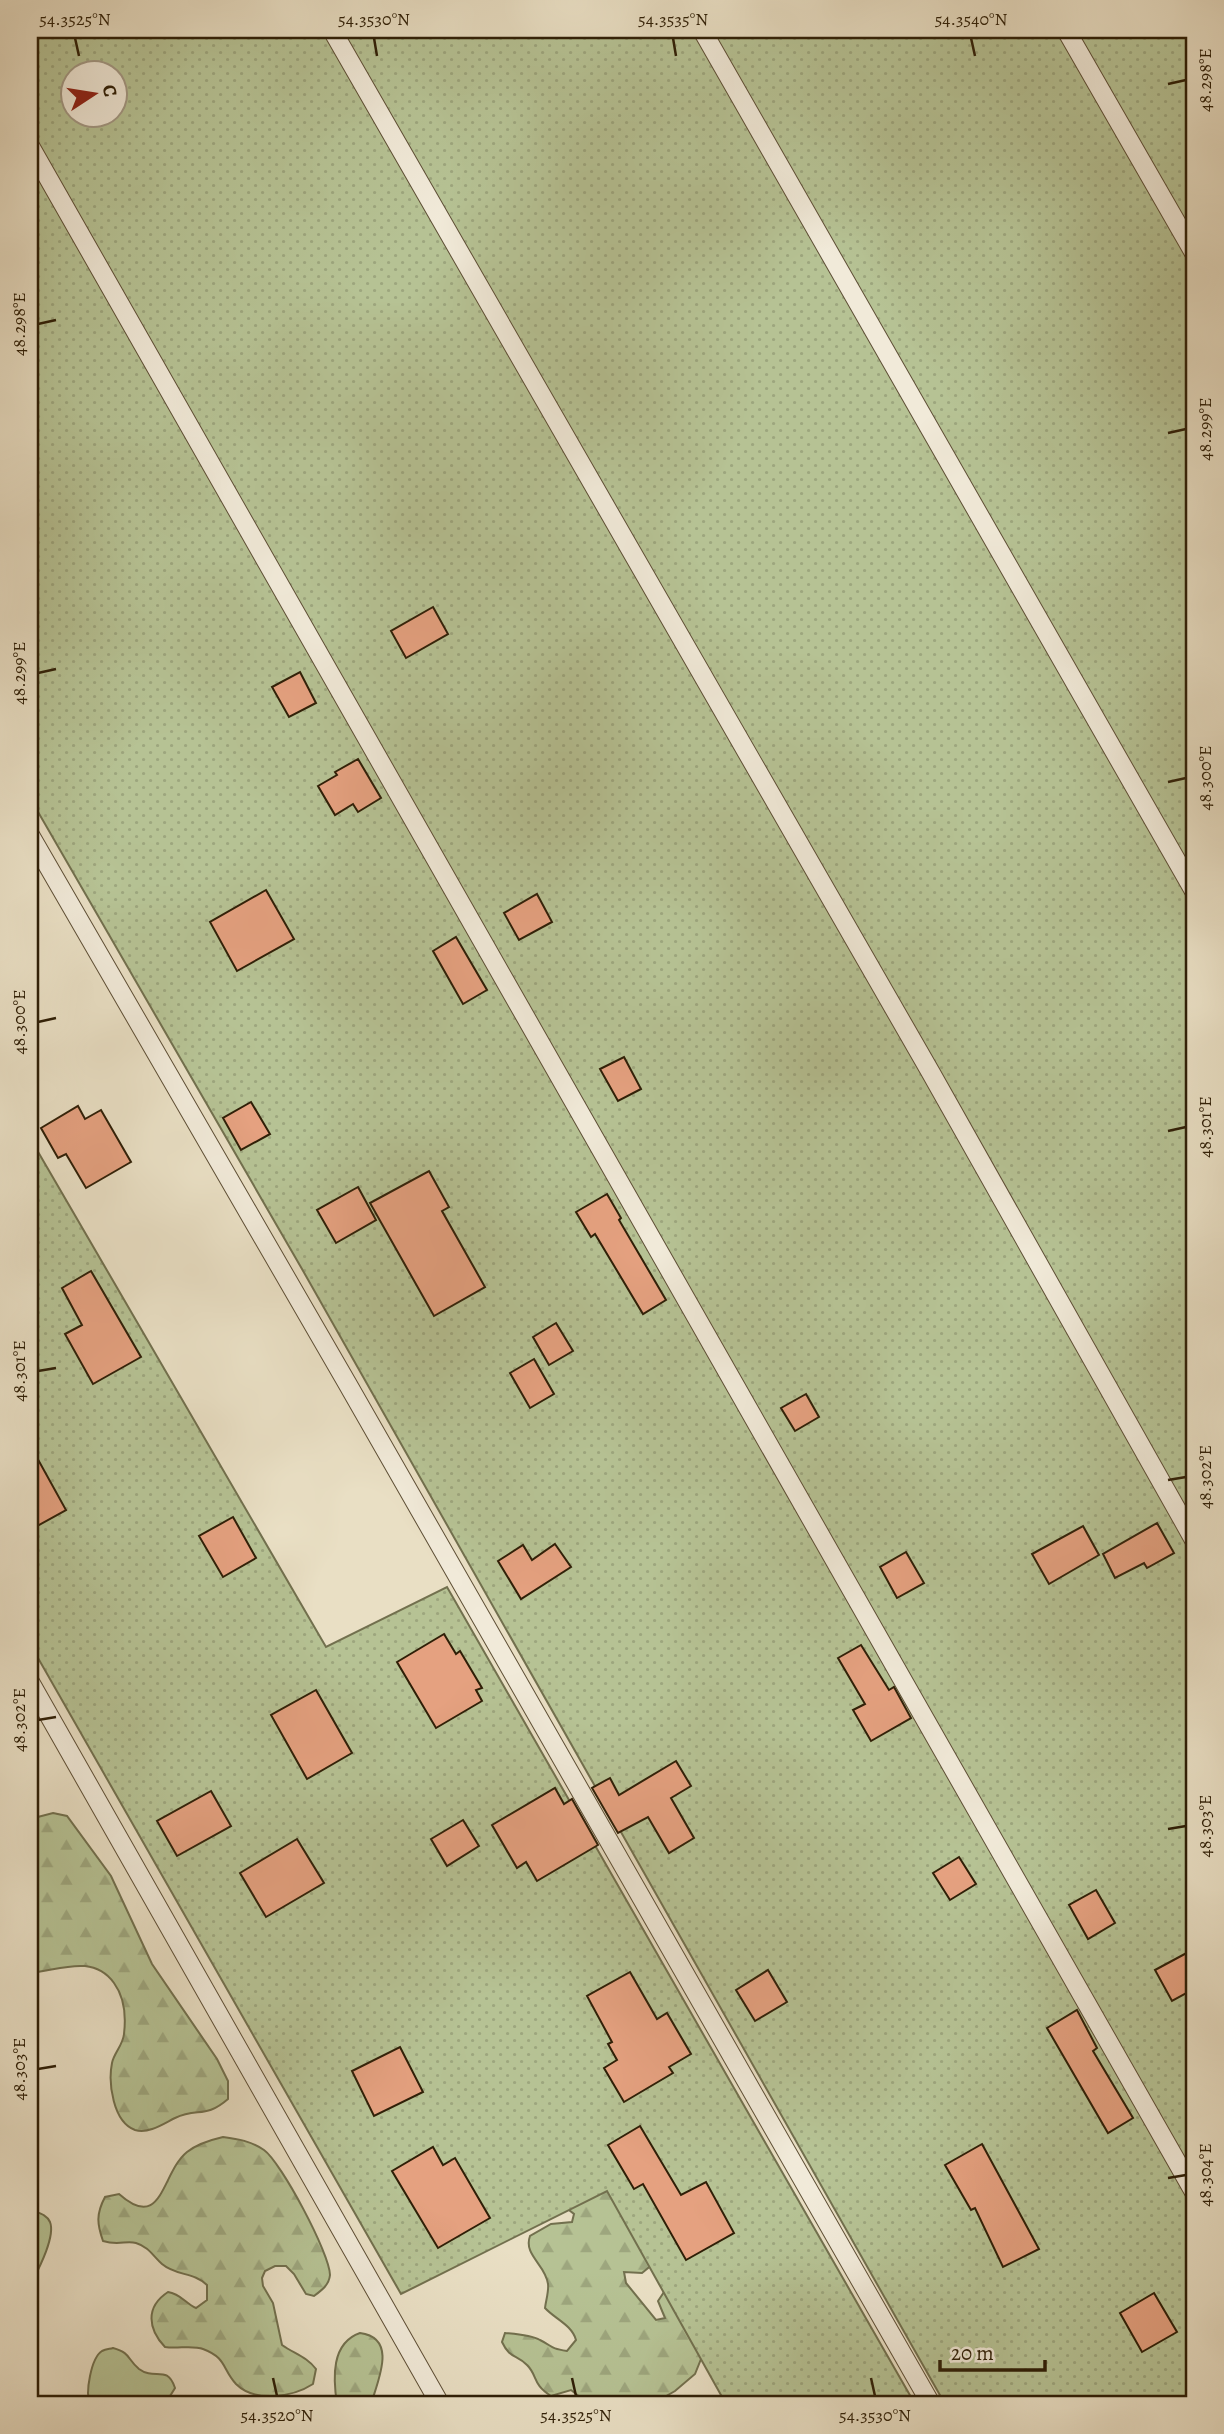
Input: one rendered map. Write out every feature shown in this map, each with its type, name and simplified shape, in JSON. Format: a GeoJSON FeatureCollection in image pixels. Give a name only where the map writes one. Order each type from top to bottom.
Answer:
{"type":"FeatureCollection","features":[{"type":"Feature","properties":{"kind":"lane"},"geometry":{"type":"LineString","coordinates":[[332,30],[931,1073],[1194,1540]]}},
{"type":"Feature","properties":{"kind":"lane"},"geometry":{"type":"LineString","coordinates":[[702,30],[1194,891]]}},
{"type":"Feature","properties":{"kind":"lane"},"geometry":{"type":"LineString","coordinates":[[1066,30],[1194,253]]}},
{"type":"Feature","properties":{"kind":"lane"},"geometry":{"type":"LineString","coordinates":[[30,146],[1194,2192]]}},
{"type":"Feature","properties":{"kind":"lane"},"geometry":{"type":"LineString","coordinates":[[30,835],[931,2404]]}},
{"type":"Feature","properties":{"kind":"lane"},"geometry":{"type":"LineString","coordinates":[[30,1682],[440,2404]]}},
{"type":"Feature","properties":{"kind":"green space"},"geometry":{"type":"Polygon","coordinates":[[[30,30],[1194,30],[1194,2404],[945,2404],[302,1269],[30,798],[30,30]]]}},
{"type":"Feature","properties":{"kind":"green space"},"geometry":{"type":"Polygon","coordinates":[[[30,1138],[326,1647],[447,1587],[915,2404],[726,2404],[607,2191],[401,2294],[30,1644],[30,1138]]]}},
{"type":"Feature","properties":{"kind":"green space"},"geometry":{"type":"Polygon","coordinates":[[[53,1813],[67,1816],[111,1876],[152,1964],[217,2059],[228,2081],[228,2099],[213,2109],[183,2115],[151,2130],[140,2131],[128,2126],[117,2111],[111,2081],[112,2063],[123,2038],[125,2021],[123,2001],[118,1989],[105,1974],[96,1968],[85,1966],[30,1973],[30,1821],[53,1813]]]}},
{"type":"Feature","properties":{"kind":"green space"},"geometry":{"type":"Polygon","coordinates":[[[223,2137],[254,2144],[272,2158],[303,2209],[328,2264],[328,2282],[314,2296],[306,2294],[286,2266],[275,2266],[265,2271],[262,2278],[263,2286],[273,2303],[282,2345],[316,2369],[313,2384],[285,2395],[263,2396],[244,2390],[236,2384],[220,2360],[211,2352],[195,2347],[165,2347],[152,2326],[155,2304],[168,2292],[196,2308],[207,2300],[207,2285],[196,2278],[167,2268],[148,2249],[140,2245],[132,2242],[103,2241],[101,2235],[99,2214],[105,2197],[119,2194],[133,2204],[145,2207],[153,2203],[160,2196],[178,2161],[187,2152],[223,2137]]]}},
{"type":"Feature","properties":{"kind":"green space"},"geometry":{"type":"Polygon","coordinates":[[[597,2173],[659,2259],[642,2273],[624,2272],[626,2283],[656,2320],[665,2318],[658,2301],[670,2283],[705,2349],[695,2374],[675,2391],[652,2404],[584,2404],[585,2401],[571,2390],[551,2396],[541,2388],[527,2365],[511,2354],[502,2342],[505,2333],[518,2334],[536,2338],[554,2348],[567,2351],[576,2340],[567,2326],[545,2308],[548,2284],[532,2255],[529,2243],[530,2236],[551,2224],[572,2222],[574,2214],[560,2203],[597,2173]]]}},
{"type":"Feature","properties":{"kind":"green space"},"geometry":{"type":"Polygon","coordinates":[[[30,2211],[43,2214],[50,2222],[51,2228],[45,2254],[30,2286],[30,2211]]]}},
{"type":"Feature","properties":{"kind":"green space"},"geometry":{"type":"Polygon","coordinates":[[[360,2333],[372,2337],[379,2343],[382,2351],[381,2372],[371,2404],[337,2404],[336,2362],[344,2345],[360,2333]]]}},
{"type":"Feature","properties":{"kind":"green space"},"geometry":{"type":"Polygon","coordinates":[[[113,2348],[126,2354],[139,2369],[150,2374],[164,2375],[172,2381],[175,2388],[165,2404],[90,2404],[89,2384],[92,2368],[102,2351],[113,2348]]]}},
{"type":"Feature","properties":{"kind":"building"},"geometry":{"type":"Polygon","coordinates":[[[433,607],[448,634],[406,658],[391,631],[433,607]]]}},
{"type":"Feature","properties":{"kind":"building"},"geometry":{"type":"Polygon","coordinates":[[[300,672],[316,703],[289,717],[272,687],[300,672]]]}},
{"type":"Feature","properties":{"kind":"building"},"geometry":{"type":"Polygon","coordinates":[[[358,759],[381,798],[358,812],[353,804],[335,815],[318,786],[358,759]]]}},
{"type":"Feature","properties":{"kind":"building"},"geometry":{"type":"Polygon","coordinates":[[[266,890],[294,939],[237,971],[210,922],[266,890]]]}},
{"type":"Feature","properties":{"kind":"building"},"geometry":{"type":"Polygon","coordinates":[[[537,894],[552,922],[519,940],[504,913],[537,894]]]}},
{"type":"Feature","properties":{"kind":"building"},"geometry":{"type":"Polygon","coordinates":[[[456,937],[487,990],[463,1004],[433,951],[456,937]]]}},
{"type":"Feature","properties":{"kind":"building"},"geometry":{"type":"Polygon","coordinates":[[[624,1057],[641,1089],[618,1101],[600,1069],[624,1057]]]}},
{"type":"Feature","properties":{"kind":"building"},"geometry":{"type":"Polygon","coordinates":[[[251,1102],[270,1134],[241,1150],[223,1118],[251,1102]]]}},
{"type":"Feature","properties":{"kind":"building"},"geometry":{"type":"Polygon","coordinates":[[[78,1106],[85,1119],[101,1110],[131,1162],[86,1188],[66,1154],[58,1158],[41,1128],[78,1106]]]}},
{"type":"Feature","properties":{"kind":"building"},"geometry":{"type":"Polygon","coordinates":[[[429,1171],[449,1207],[442,1211],[485,1287],[434,1316],[370,1203],[429,1171]]]}},
{"type":"Feature","properties":{"kind":"building"},"geometry":{"type":"Polygon","coordinates":[[[358,1187],[376,1220],[336,1243],[317,1210],[358,1187]]]}},
{"type":"Feature","properties":{"kind":"building"},"geometry":{"type":"Polygon","coordinates":[[[607,1194],[621,1218],[619,1220],[666,1300],[643,1314],[595,1234],[591,1237],[576,1212],[607,1194]]]}},
{"type":"Feature","properties":{"kind":"building"},"geometry":{"type":"Polygon","coordinates":[[[91,1271],[141,1357],[93,1384],[65,1334],[82,1325],[62,1288],[91,1271]]]}},
{"type":"Feature","properties":{"kind":"building"},"geometry":{"type":"Polygon","coordinates":[[[556,1323],[573,1351],[549,1365],[533,1337],[556,1323]]]}},
{"type":"Feature","properties":{"kind":"building"},"geometry":{"type":"Polygon","coordinates":[[[534,1359],[554,1394],[530,1408],[510,1373],[534,1359]]]}},
{"type":"Feature","properties":{"kind":"building"},"geometry":{"type":"Polygon","coordinates":[[[806,1394],[819,1417],[795,1431],[781,1408],[806,1394]]]}},
{"type":"Feature","properties":{"kind":"building"},"geometry":{"type":"Polygon","coordinates":[[[30,1445],[66,1510],[30,1530],[30,1445]]]}},
{"type":"Feature","properties":{"kind":"building"},"geometry":{"type":"Polygon","coordinates":[[[233,1517],[256,1558],[223,1577],[199,1536],[233,1517]]]}},
{"type":"Feature","properties":{"kind":"building"},"geometry":{"type":"Polygon","coordinates":[[[1157,1523],[1174,1553],[1147,1568],[1144,1563],[1115,1578],[1103,1554],[1157,1523]]]}},
{"type":"Feature","properties":{"kind":"building"},"geometry":{"type":"Polygon","coordinates":[[[1083,1526],[1099,1555],[1049,1584],[1032,1554],[1083,1526]]]}},
{"type":"Feature","properties":{"kind":"building"},"geometry":{"type":"Polygon","coordinates":[[[555,1544],[571,1567],[521,1599],[498,1561],[523,1545],[532,1560],[555,1544]]]}},
{"type":"Feature","properties":{"kind":"building"},"geometry":{"type":"Polygon","coordinates":[[[906,1552],[924,1583],[897,1598],[880,1567],[906,1552]]]}},
{"type":"Feature","properties":{"kind":"building"},"geometry":{"type":"Polygon","coordinates":[[[444,1634],[456,1654],[460,1651],[482,1688],[476,1690],[482,1701],[436,1728],[397,1662],[444,1634]]]}},
{"type":"Feature","properties":{"kind":"building"},"geometry":{"type":"Polygon","coordinates":[[[861,1645],[889,1690],[894,1687],[911,1718],[871,1741],[853,1710],[865,1704],[838,1658],[861,1645]]]}},
{"type":"Feature","properties":{"kind":"building"},"geometry":{"type":"Polygon","coordinates":[[[316,1690],[352,1753],[307,1779],[271,1715],[316,1690]]]}},
{"type":"Feature","properties":{"kind":"building"},"geometry":{"type":"Polygon","coordinates":[[[676,1761],[691,1786],[671,1798],[694,1838],[669,1853],[648,1817],[618,1833],[592,1788],[610,1778],[619,1795],[676,1761]]]}},
{"type":"Feature","properties":{"kind":"building"},"geometry":{"type":"Polygon","coordinates":[[[555,1788],[564,1804],[572,1799],[598,1845],[537,1881],[526,1862],[517,1868],[492,1825],[555,1788]]]}},
{"type":"Feature","properties":{"kind":"building"},"geometry":{"type":"Polygon","coordinates":[[[211,1791],[231,1826],[177,1856],[157,1821],[211,1791]]]}},
{"type":"Feature","properties":{"kind":"building"},"geometry":{"type":"Polygon","coordinates":[[[463,1820],[479,1846],[447,1866],[431,1839],[463,1820]]]}},
{"type":"Feature","properties":{"kind":"building"},"geometry":{"type":"Polygon","coordinates":[[[297,1839],[324,1883],[266,1917],[240,1873],[297,1839]]]}},
{"type":"Feature","properties":{"kind":"building"},"geometry":{"type":"Polygon","coordinates":[[[959,1857],[976,1884],[950,1900],[933,1873],[959,1857]]]}},
{"type":"Feature","properties":{"kind":"building"},"geometry":{"type":"Polygon","coordinates":[[[1096,1890],[1115,1923],[1088,1939],[1069,1905],[1096,1890]]]}},
{"type":"Feature","properties":{"kind":"building"},"geometry":{"type":"Polygon","coordinates":[[[1194,1949],[1194,1989],[1172,2001],[1155,1970],[1194,1949]]]}},
{"type":"Feature","properties":{"kind":"building"},"geometry":{"type":"Polygon","coordinates":[[[768,1970],[787,2002],[755,2021],[736,1990],[768,1970]]]}},
{"type":"Feature","properties":{"kind":"building"},"geometry":{"type":"Polygon","coordinates":[[[630,1972],[657,2019],[667,2013],[691,2054],[669,2067],[673,2073],[624,2102],[604,2068],[617,2060],[608,2044],[612,2042],[587,1996],[630,1972]]]}},
{"type":"Feature","properties":{"kind":"building"},"geometry":{"type":"Polygon","coordinates":[[[1077,2010],[1097,2048],[1093,2051],[1133,2118],[1108,2133],[1047,2028],[1077,2010]]]}},
{"type":"Feature","properties":{"kind":"building"},"geometry":{"type":"Polygon","coordinates":[[[400,2047],[423,2092],[374,2116],[352,2071],[400,2047]]]}},
{"type":"Feature","properties":{"kind":"building"},"geometry":{"type":"Polygon","coordinates":[[[640,2126],[681,2195],[706,2182],[734,2233],[686,2260],[643,2184],[634,2189],[608,2145],[640,2126]]]}},
{"type":"Feature","properties":{"kind":"building"},"geometry":{"type":"Polygon","coordinates":[[[982,2144],[1039,2249],[1003,2267],[975,2208],[971,2210],[945,2165],[982,2144]]]}},
{"type":"Feature","properties":{"kind":"building"},"geometry":{"type":"Polygon","coordinates":[[[433,2147],[443,2165],[455,2158],[490,2218],[438,2248],[392,2171],[433,2147]]]}},
{"type":"Feature","properties":{"kind":"building"},"geometry":{"type":"Polygon","coordinates":[[[1154,2293],[1177,2332],[1142,2352],[1120,2313],[1154,2293]]]}}]}
